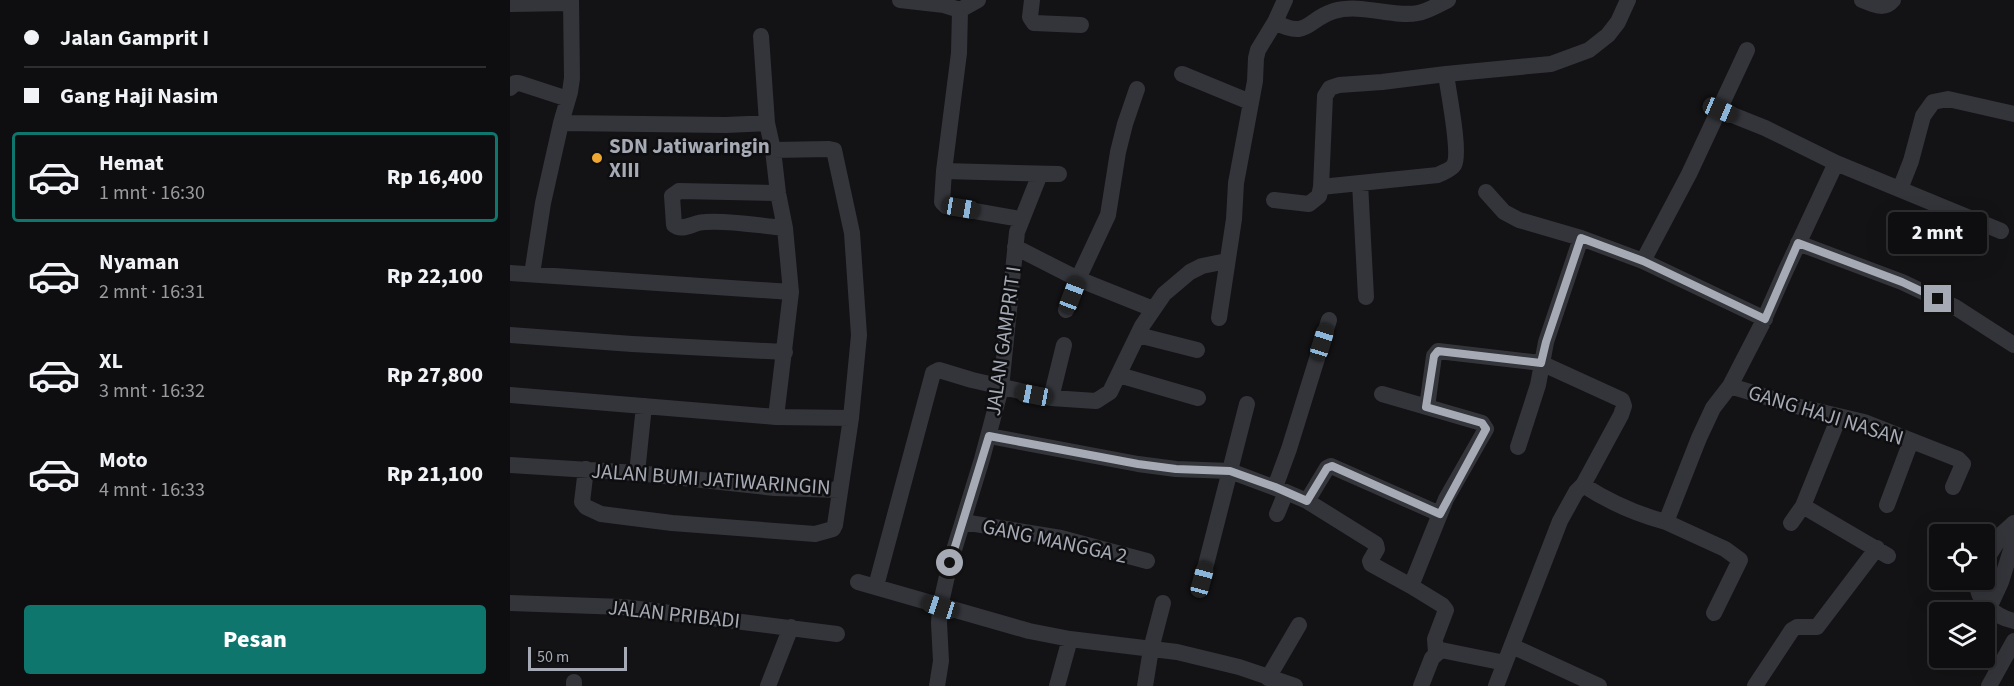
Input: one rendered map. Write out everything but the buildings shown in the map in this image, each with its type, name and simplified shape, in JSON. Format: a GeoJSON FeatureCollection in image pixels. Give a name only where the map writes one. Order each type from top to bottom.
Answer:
{"type":"FeatureCollection","features":[{"type":"Feature","properties":{"kind":"street"},"geometry":{"type":"LineString","coordinates":[[900,0],[949,5],[978,0]]}},
{"type":"Feature","properties":{"kind":"street"},"geometry":{"type":"LineString","coordinates":[[1032,0],[1030,17],[1034,23],[1082,25]]}},
{"type":"Feature","properties":{"kind":"street"},"geometry":{"type":"LineString","coordinates":[[1219,318],[1234,219],[1236,183],[1255,81],[1256,58],[1284,0]]}},
{"type":"Feature","properties":{"kind":"street"},"geometry":{"type":"LineString","coordinates":[[1275,22],[1288,30],[1300,30],[1336,10],[1367,4],[1417,14],[1448,0]]}},
{"type":"Feature","properties":{"kind":"street"},"geometry":{"type":"LineString","coordinates":[[1274,200],[1309,204],[1319,196],[1325,96],[1330,88],[1338,85],[1551,64],[1589,50],[1608,35],[1618,22],[1628,0]]}},
{"type":"Feature","properties":{"kind":"street"},"geometry":{"type":"LineString","coordinates":[[1862,0],[1883,7],[1893,0]]}},
{"type":"Feature","properties":{"kind":"street"},"geometry":{"type":"LineString","coordinates":[[510,4],[571,1],[572,78],[543,203],[532,274]]}},
{"type":"Feature","properties":{"kind":"street"},"geometry":{"type":"LineString","coordinates":[[949,5],[959,53],[942,202],[946,206],[1020,219]]}},
{"type":"Feature","properties":{"kind":"street"},"geometry":{"type":"LineString","coordinates":[[761,36],[767,123],[785,228],[791,292],[776,417]]}},
{"type":"Feature","properties":{"kind":"street"},"geometry":{"type":"LineString","coordinates":[[1643,261],[1720,110],[1747,50]]}},
{"type":"Feature","properties":{"kind":"street"},"geometry":{"type":"LineString","coordinates":[[1182,74],[1250,102]]}},
{"type":"Feature","properties":{"kind":"street"},"geometry":{"type":"LineString","coordinates":[[1320,187],[1438,175],[1454,165],[1457,151],[1446,74]]}},
{"type":"Feature","properties":{"kind":"street"},"geometry":{"type":"LineString","coordinates":[[510,88],[515,83],[519,83],[568,99]]}},
{"type":"Feature","properties":{"kind":"street"},"geometry":{"type":"LineString","coordinates":[[1066,310],[1108,215],[1118,152],[1137,89]]}},
{"type":"Feature","properties":{"kind":"street"},"geometry":{"type":"LineString","coordinates":[[1900,189],[1911,161],[1923,116],[1933,102],[1948,99],[2014,114]]}},
{"type":"Feature","properties":{"kind":"street"},"geometry":{"type":"LineString","coordinates":[[1720,110],[1765,128],[1836,163],[2001,231]]}},
{"type":"Feature","properties":{"kind":"street"},"geometry":{"type":"LineString","coordinates":[[561,123],[726,125],[767,123]]}},
{"type":"Feature","properties":{"kind":"street","name":"JALAN BUMI JATIWARINGIN"},"geometry":{"type":"LineString","coordinates":[[510,465],[637,473],[776,488],[840,490],[851,418],[859,335],[852,233],[838,177],[834,150],[773,150]]}},
{"type":"Feature","properties":{"kind":"street"},"geometry":{"type":"LineString","coordinates":[[1666,522],[1698,438],[1713,408],[1730,386],[1765,319],[1836,163]]}},
{"type":"Feature","properties":{"kind":"street"},"geometry":{"type":"LineString","coordinates":[[944,171],[1059,174]]}},
{"type":"Feature","properties":{"kind":"street","name":"JALAN GAMPRIT I"},"geometry":{"type":"LineString","coordinates":[[937,686],[941,661],[940,607],[950,563],[989,436],[1001,388],[1015,247],[1020,219],[1040,174]]}},
{"type":"Feature","properties":{"kind":"street"},"geometry":{"type":"LineString","coordinates":[[1360,183],[1366,297]]}},
{"type":"Feature","properties":{"kind":"street"},"geometry":{"type":"LineString","coordinates":[[778,193],[679,191],[672,196],[674,225],[683,228],[706,222],[785,228]]}},
{"type":"Feature","properties":{"kind":"street"},"geometry":{"type":"LineString","coordinates":[[1486,192],[1504,212],[1518,220],[1581,238],[1643,261],[1765,319]]}},
{"type":"Feature","properties":{"kind":"street"},"geometry":{"type":"LineString","coordinates":[[1518,447],[1538,385],[1546,342],[1581,238]]}},
{"type":"Feature","properties":{"kind":"street"},"geometry":{"type":"LineString","coordinates":[[1798,243],[1902,282],[1955,307],[2014,345]]}},
{"type":"Feature","properties":{"kind":"street"},"geometry":{"type":"LineString","coordinates":[[1015,247],[1078,279],[1153,309]]}},
{"type":"Feature","properties":{"kind":"street"},"geometry":{"type":"LineString","coordinates":[[876,586],[933,373],[939,370],[1001,388],[1051,398],[1096,401],[1110,392],[1138,334],[1164,294],[1190,272],[1202,266],[1227,261]]}},
{"type":"Feature","properties":{"kind":"street"},"geometry":{"type":"LineString","coordinates":[[510,273],[791,292]]}},
{"type":"Feature","properties":{"kind":"street"},"geometry":{"type":"LineString","coordinates":[[1277,514],[1289,449],[1329,321]]}},
{"type":"Feature","properties":{"kind":"street"},"geometry":{"type":"LineString","coordinates":[[1138,334],[1197,350]]}},
{"type":"Feature","properties":{"kind":"street"},"geometry":{"type":"LineString","coordinates":[[510,335],[785,352]]}},
{"type":"Feature","properties":{"kind":"street"},"geometry":{"type":"LineString","coordinates":[[1051,398],[1064,345]]}},
{"type":"Feature","properties":{"kind":"street"},"geometry":{"type":"LineString","coordinates":[[1426,407],[1434,356],[1438,351],[1541,363],[1622,400],[1624,406],[1622,416],[1560,521],[1496,686]]}},
{"type":"Feature","properties":{"kind":"street"},"geometry":{"type":"LineString","coordinates":[[1119,375],[1198,398]]}},
{"type":"Feature","properties":{"kind":"street","name":"GANG HAJI NASAN"},"geometry":{"type":"LineString","coordinates":[[1730,386],[1864,422],[1962,461],[1964,464],[1953,487]]}},
{"type":"Feature","properties":{"kind":"street"},"geometry":{"type":"LineString","coordinates":[[1382,394],[1482,423],[1486,429],[1440,514],[1411,586]]}},
{"type":"Feature","properties":{"kind":"street"},"geometry":{"type":"LineString","coordinates":[[510,395],[776,417],[851,418]]}},
{"type":"Feature","properties":{"kind":"street"},"geometry":{"type":"LineString","coordinates":[[1202,580],[1247,404]]}},
{"type":"Feature","properties":{"kind":"street"},"geometry":{"type":"LineString","coordinates":[[637,473],[644,406]]}},
{"type":"Feature","properties":{"kind":"street"},"geometry":{"type":"LineString","coordinates":[[1791,523],[1803,506],[1839,417]]}},
{"type":"Feature","properties":{"kind":"street"},"geometry":{"type":"LineString","coordinates":[[989,436],[1138,464],[1176,469],[1230,471],[1307,501],[1376,544],[1377,549],[1370,561],[1371,564],[1442,605],[1446,610],[1435,639],[1436,653]]}},
{"type":"Feature","properties":{"kind":"street"},"geometry":{"type":"LineString","coordinates":[[1887,505],[1911,441]]}},
{"type":"Feature","properties":{"kind":"street"},"geometry":{"type":"LineString","coordinates":[[1307,501],[1327,468],[1332,466],[1440,514]]}},
{"type":"Feature","properties":{"kind":"street"},"geometry":{"type":"LineString","coordinates":[[586,470],[582,502],[586,507],[601,514],[672,523],[822,533],[832,529],[835,525],[840,490]]}},
{"type":"Feature","properties":{"kind":"street"},"geometry":{"type":"LineString","coordinates":[[1583,485],[1602,497],[1643,516],[1666,522],[1725,549],[1740,560],[1714,613]]}},
{"type":"Feature","properties":{"kind":"street"},"geometry":{"type":"LineString","coordinates":[[1755,686],[1792,630],[1797,627],[1817,627],[1882,552],[1803,506]]}},
{"type":"Feature","properties":{"kind":"street","name":"GANG MANGGA 2"},"geometry":{"type":"LineString","coordinates":[[963,522],[1061,538],[1147,561]]}},
{"type":"Feature","properties":{"kind":"street"},"geometry":{"type":"LineString","coordinates":[[1995,546],[2003,533],[2014,523]]}},
{"type":"Feature","properties":{"kind":"street"},"geometry":{"type":"LineString","coordinates":[[1992,602],[2001,582],[2014,540]]}},
{"type":"Feature","properties":{"kind":"street"},"geometry":{"type":"LineString","coordinates":[[858,582],[1029,631],[1070,639],[1177,652],[1218,662],[1294,686]]}},
{"type":"Feature","properties":{"kind":"street","name":"JALAN PRIBADI"},"geometry":{"type":"LineString","coordinates":[[510,603],[623,607],[837,634]]}},
{"type":"Feature","properties":{"kind":"street"},"geometry":{"type":"LineString","coordinates":[[1144,686],[1163,603]]}},
{"type":"Feature","properties":{"kind":"street"},"geometry":{"type":"LineString","coordinates":[[1995,613],[2014,621]]}},
{"type":"Feature","properties":{"kind":"street"},"geometry":{"type":"LineString","coordinates":[[1269,678],[1299,625]]}},
{"type":"Feature","properties":{"kind":"street"},"geometry":{"type":"LineString","coordinates":[[768,686],[791,627]]}},
{"type":"Feature","properties":{"kind":"street"},"geometry":{"type":"LineString","coordinates":[[1057,686],[1070,639]]}},
{"type":"Feature","properties":{"kind":"street"},"geometry":{"type":"LineString","coordinates":[[1989,686],[2014,641]]}},
{"type":"Feature","properties":{"kind":"street"},"geometry":{"type":"LineString","coordinates":[[1512,646],[1599,686]]}},
{"type":"Feature","properties":{"kind":"street"},"geometry":{"type":"LineString","coordinates":[[1421,686],[1432,658],[1436,653],[1445,649],[1505,663]]}},
{"type":"Feature","properties":{"kind":"place","name":"SDN Jatiwaringin XIII"},"geometry":{"type":"Point","coordinates":[597,158]}},
{"type":"Feature","properties":{"kind":"route"},"geometry":{"type":"LineString","coordinates":[[950,563],[989,436],[1138,464],[1176,469],[1230,471],[1307,501],[1327,468],[1332,466],[1440,514],[1446,499],[1486,429],[1482,423],[1426,407],[1434,356],[1438,351],[1541,363],[1581,238],[1643,261],[1765,319],[1798,243],[1902,282],[1938,299]]}}]}
